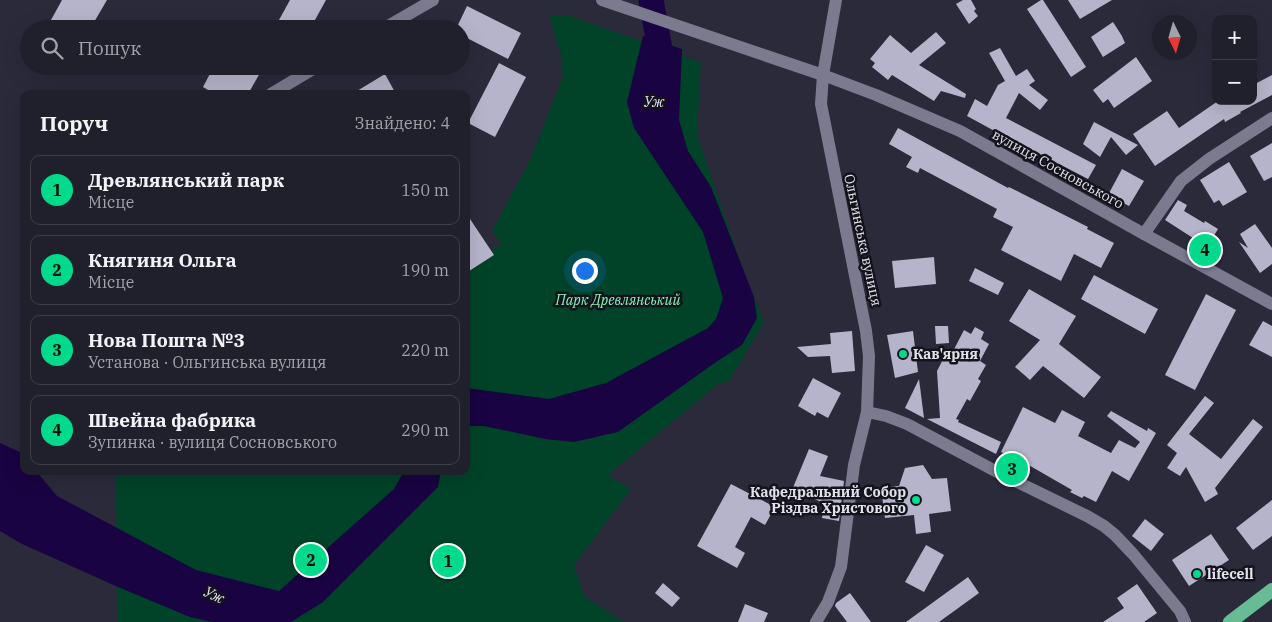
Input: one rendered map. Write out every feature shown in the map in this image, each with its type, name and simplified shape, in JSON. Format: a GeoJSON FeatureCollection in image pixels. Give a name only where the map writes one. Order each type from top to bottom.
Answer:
{"type":"FeatureCollection","features":[{"type":"Feature","properties":{"kind":"highway"},"geometry":{"type":"LineString","coordinates":[[1230,622],[1272,590]]}},
{"type":"Feature","properties":{"kind":"street"},"geometry":{"type":"LineString","coordinates":[[398,20],[432,0]]}},
{"type":"Feature","properties":{"kind":"street","name":"вулиця Сосновського"},"geometry":{"type":"LineString","coordinates":[[602,0],[822,75],[876,95],[960,131],[1272,304]]}},
{"type":"Feature","properties":{"kind":"street","name":"Ольгинська вулиця"},"geometry":{"type":"LineString","coordinates":[[816,622],[828,602],[841,567],[854,465],[867,412],[869,356],[866,331],[821,104],[822,75],[836,0]]}},
{"type":"Feature","properties":{"kind":"street"},"geometry":{"type":"LineString","coordinates":[[278,90],[303,75]]}},
{"type":"Feature","properties":{"kind":"street"},"geometry":{"type":"LineString","coordinates":[[1144,234],[1181,180],[1209,159],[1272,118]]}},
{"type":"Feature","properties":{"kind":"street"},"geometry":{"type":"LineString","coordinates":[[867,412],[886,416],[907,424],[1104,526],[1115,534],[1133,554],[1180,611],[1186,622]]}},
{"type":"Feature","properties":{"kind":"green space","name":"Парк Древлянський"},"geometry":{"type":"Polygon","coordinates":[[[549,16],[570,16],[701,62],[697,135],[746,278],[764,322],[729,381],[718,384],[608,475],[631,489],[574,565],[584,596],[624,622],[117,622],[116,475],[470,475],[470,264],[502,244],[492,231],[530,160],[563,77],[561,56],[549,16]]]}},
{"type":"Feature","properties":{"kind":"water","name":"Уж"},"geometry":{"type":"Polygon","coordinates":[[[643,36],[682,49],[679,120],[688,151],[711,187],[754,297],[757,318],[742,345],[618,432],[574,442],[545,439],[484,426],[470,426],[470,389],[549,399],[606,383],[708,328],[716,319],[723,298],[703,232],[634,128],[627,102],[643,36]]]}},
{"type":"Feature","properties":{"kind":"water","name":"Уж"},"geometry":{"type":"Polygon","coordinates":[[[0,443],[20,452],[20,475],[39,475],[57,496],[196,570],[279,591],[394,489],[402,475],[440,475],[438,487],[323,602],[291,622],[212,622],[190,617],[20,543],[0,531],[0,443]]]}},
{"type":"Feature","properties":{"kind":"building"},"geometry":{"type":"Polygon","coordinates":[[[62,0],[107,0],[95,20],[51,20],[62,0]]]}},
{"type":"Feature","properties":{"kind":"building"},"geometry":{"type":"Polygon","coordinates":[[[290,0],[326,0],[315,20],[279,20],[290,0]]]}},
{"type":"Feature","properties":{"kind":"building"},"geometry":{"type":"Polygon","coordinates":[[[963,0],[971,0],[976,9],[974,11],[978,16],[969,24],[956,4],[963,0]]]}},
{"type":"Feature","properties":{"kind":"building"},"geometry":{"type":"Polygon","coordinates":[[[1043,0],[1086,67],[1071,77],[1027,9],[1043,0]]]}},
{"type":"Feature","properties":{"kind":"building"},"geometry":{"type":"Polygon","coordinates":[[[1068,0],[1112,0],[1080,19],[1068,0]]]}},
{"type":"Feature","properties":{"kind":"building"},"geometry":{"type":"Polygon","coordinates":[[[467,6],[521,33],[508,59],[470,40],[470,20],[460,20],[467,6]]]}},
{"type":"Feature","properties":{"kind":"building"},"geometry":{"type":"Polygon","coordinates":[[[1113,22],[1125,43],[1103,57],[1091,37],[1113,22]]]}},
{"type":"Feature","properties":{"kind":"building"},"geometry":{"type":"Polygon","coordinates":[[[936,32],[946,43],[919,65],[966,94],[965,98],[941,91],[934,101],[892,75],[888,80],[872,67],[875,63],[870,59],[890,35],[911,53],[936,32]]]}},
{"type":"Feature","properties":{"kind":"building"},"geometry":{"type":"Polygon","coordinates":[[[1000,48],[1016,76],[1027,69],[1035,81],[1029,85],[1048,100],[1040,110],[1019,93],[1006,118],[1096,165],[1088,179],[967,116],[975,99],[987,106],[998,85],[1005,81],[989,53],[1000,48]]]}},
{"type":"Feature","properties":{"kind":"building"},"geometry":{"type":"Polygon","coordinates":[[[1136,57],[1152,81],[1114,108],[1108,99],[1103,103],[1093,90],[1136,57]]]}},
{"type":"Feature","properties":{"kind":"building"},"geometry":{"type":"Polygon","coordinates":[[[499,63],[526,77],[495,137],[470,124],[470,119],[499,63]]]}},
{"type":"Feature","properties":{"kind":"building"},"geometry":{"type":"Polygon","coordinates":[[[209,75],[259,75],[250,90],[208,90],[203,87],[209,75]]]}},
{"type":"Feature","properties":{"kind":"building"},"geometry":{"type":"Polygon","coordinates":[[[386,75],[394,90],[359,90],[386,75]]]}},
{"type":"Feature","properties":{"kind":"building"},"geometry":{"type":"Polygon","coordinates":[[[1272,75],[1272,95],[1257,103],[1257,83],[1272,75]]]}},
{"type":"Feature","properties":{"kind":"building"},"geometry":{"type":"Polygon","coordinates":[[[1212,105],[1253,105],[1225,122],[1224,119],[1155,166],[1133,134],[1167,111],[1179,128],[1212,105]]]}},
{"type":"Feature","properties":{"kind":"building"},"geometry":{"type":"Polygon","coordinates":[[[1094,122],[1138,145],[1126,155],[1111,137],[1100,157],[1083,144],[1094,122]]]}},
{"type":"Feature","properties":{"kind":"building"},"geometry":{"type":"Polygon","coordinates":[[[898,128],[1008,188],[1088,227],[1087,229],[1114,243],[1101,268],[1074,254],[1061,281],[1001,250],[1013,227],[993,217],[997,209],[920,168],[918,173],[906,167],[912,157],[889,144],[898,128]]]}},
{"type":"Feature","properties":{"kind":"building"},"geometry":{"type":"Polygon","coordinates":[[[1272,143],[1272,177],[1264,181],[1250,156],[1272,143]]]}},
{"type":"Feature","properties":{"kind":"building"},"geometry":{"type":"Polygon","coordinates":[[[1229,162],[1247,192],[1223,206],[1219,200],[1214,203],[1200,180],[1229,162]]]}},
{"type":"Feature","properties":{"kind":"building"},"geometry":{"type":"Polygon","coordinates":[[[1122,169],[1144,181],[1129,206],[1108,195],[1122,169]]]}},
{"type":"Feature","properties":{"kind":"building"},"geometry":{"type":"Polygon","coordinates":[[[1178,200],[1187,205],[1184,211],[1218,229],[1207,247],[1165,220],[1178,200]]]}},
{"type":"Feature","properties":{"kind":"building"},"geometry":{"type":"Polygon","coordinates":[[[470,219],[494,255],[470,270],[470,219]]]}},
{"type":"Feature","properties":{"kind":"building"},"geometry":{"type":"Polygon","coordinates":[[[1255,224],[1272,248],[1272,264],[1260,273],[1239,242],[1248,248],[1240,234],[1255,224]]]}},
{"type":"Feature","properties":{"kind":"building"},"geometry":{"type":"Polygon","coordinates":[[[934,257],[936,284],[895,288],[892,261],[934,257]]]}},
{"type":"Feature","properties":{"kind":"building"},"geometry":{"type":"Polygon","coordinates":[[[975,268],[1004,283],[998,295],[969,281],[975,268]]]}},
{"type":"Feature","properties":{"kind":"building"},"geometry":{"type":"Polygon","coordinates":[[[1094,275],[1158,309],[1145,334],[1081,299],[1094,275]]]}},
{"type":"Feature","properties":{"kind":"building"},"geometry":{"type":"Polygon","coordinates":[[[1029,289],[1076,316],[1059,344],[1101,377],[1084,398],[1043,366],[1030,380],[1015,367],[1040,340],[1009,321],[1029,289]]]}},
{"type":"Feature","properties":{"kind":"building"},"geometry":{"type":"Polygon","coordinates":[[[1206,294],[1236,310],[1195,390],[1165,375],[1206,294]]]}},
{"type":"Feature","properties":{"kind":"building"},"geometry":{"type":"Polygon","coordinates":[[[1263,321],[1272,326],[1272,357],[1249,345],[1263,321]]]}},
{"type":"Feature","properties":{"kind":"building"},"geometry":{"type":"Polygon","coordinates":[[[935,326],[948,326],[949,343],[936,344],[935,326]]]}},
{"type":"Feature","properties":{"kind":"building"},"geometry":{"type":"Polygon","coordinates":[[[975,327],[984,332],[981,339],[989,344],[980,361],[986,365],[978,379],[981,381],[970,401],[967,399],[956,419],[959,420],[958,422],[1001,442],[996,454],[927,419],[940,418],[937,371],[949,348],[950,357],[964,330],[971,334],[975,327]]]}},
{"type":"Feature","properties":{"kind":"building"},"geometry":{"type":"Polygon","coordinates":[[[852,331],[855,371],[832,373],[830,356],[808,357],[797,347],[831,344],[830,333],[852,331]]]}},
{"type":"Feature","properties":{"kind":"building","name":"Кав'ярня"},"geometry":{"type":"Polygon","coordinates":[[[913,331],[918,372],[895,378],[887,335],[913,331]]]}},
{"type":"Feature","properties":{"kind":"building"},"geometry":{"type":"Polygon","coordinates":[[[813,378],[841,393],[828,418],[817,412],[815,416],[798,406],[813,378]]]}},
{"type":"Feature","properties":{"kind":"building"},"geometry":{"type":"Polygon","coordinates":[[[919,379],[924,418],[905,408],[919,379]]]}},
{"type":"Feature","properties":{"kind":"building"},"geometry":{"type":"Polygon","coordinates":[[[1205,396],[1214,403],[1189,434],[1221,459],[1253,419],[1263,427],[1215,488],[1218,494],[1205,502],[1186,467],[1180,476],[1167,468],[1177,453],[1167,445],[1205,396]]]}},
{"type":"Feature","properties":{"kind":"building"},"geometry":{"type":"Polygon","coordinates":[[[1023,407],[1055,423],[1062,410],[1085,422],[1078,436],[1111,453],[1119,440],[1135,448],[1140,442],[1107,416],[1111,411],[1147,431],[1148,428],[1156,433],[1129,481],[1112,471],[1096,502],[1070,492],[1072,490],[1001,452],[1023,407]]]}},
{"type":"Feature","properties":{"kind":"building"},"geometry":{"type":"Polygon","coordinates":[[[809,449],[828,456],[820,476],[844,481],[839,521],[822,518],[824,503],[792,490],[809,449]]]}},
{"type":"Feature","properties":{"kind":"building","name":"Кафедральний Собор Різдва Христового"},"geometry":{"type":"Polygon","coordinates":[[[923,465],[932,479],[947,478],[951,511],[929,514],[931,532],[916,534],[914,515],[885,518],[881,488],[899,486],[905,468],[923,465]]]}},
{"type":"Feature","properties":{"kind":"building"},"geometry":{"type":"Polygon","coordinates":[[[731,484],[775,507],[765,525],[751,517],[735,547],[745,553],[737,568],[697,546],[731,484]]]}},
{"type":"Feature","properties":{"kind":"building"},"geometry":{"type":"Polygon","coordinates":[[[1272,500],[1272,536],[1253,550],[1236,528],[1272,500]]]}},
{"type":"Feature","properties":{"kind":"building"},"geometry":{"type":"Polygon","coordinates":[[[1145,519],[1164,534],[1151,551],[1132,536],[1145,519]]]}},
{"type":"Feature","properties":{"kind":"building"},"geometry":{"type":"Polygon","coordinates":[[[1211,534],[1229,560],[1189,586],[1172,560],[1211,534]]]}},
{"type":"Feature","properties":{"kind":"building"},"geometry":{"type":"Polygon","coordinates":[[[926,545],[944,555],[924,592],[905,582],[926,545]]]}},
{"type":"Feature","properties":{"kind":"building"},"geometry":{"type":"Polygon","coordinates":[[[968,577],[979,593],[939,622],[906,622],[968,577]]]}},
{"type":"Feature","properties":{"kind":"building"},"geometry":{"type":"Polygon","coordinates":[[[663,583],[680,598],[672,607],[655,593],[663,583]]]}},
{"type":"Feature","properties":{"kind":"building"},"geometry":{"type":"Polygon","coordinates":[[[1137,584],[1157,613],[1144,622],[1103,622],[1124,608],[1117,598],[1137,584]]]}},
{"type":"Feature","properties":{"kind":"building"},"geometry":{"type":"Polygon","coordinates":[[[850,593],[871,622],[847,622],[835,606],[836,603],[850,593]]]}},
{"type":"Feature","properties":{"kind":"building"},"geometry":{"type":"Polygon","coordinates":[[[745,604],[768,613],[764,622],[738,622],[745,604]]]}},
{"type":"Feature","properties":{"kind":"waterway","name":"Уж"},"geometry":{"type":"LineString","coordinates":[[651,0],[660,49],[657,74]]}},
{"type":"Feature","properties":{"kind":"place","name":"Швейна фабрика"},"geometry":{"type":"Point","coordinates":[1205,250]}},
{"type":"Feature","properties":{"kind":"place","name":"Кав'ярня"},"geometry":{"type":"Point","coordinates":[903,354]}},
{"type":"Feature","properties":{"kind":"place","name":"Нова Пошта №3"},"geometry":{"type":"Point","coordinates":[1012,469]}},
{"type":"Feature","properties":{"kind":"place","name":"Кафедральний Собор Різдва Христового"},"geometry":{"type":"Point","coordinates":[916,500]}},
{"type":"Feature","properties":{"kind":"place","name":"Княгиня Ольга"},"geometry":{"type":"Point","coordinates":[311,560]}},
{"type":"Feature","properties":{"kind":"place","name":"Древлянський парк"},"geometry":{"type":"Point","coordinates":[448,561]}},
{"type":"Feature","properties":{"kind":"place","name":"lifecell"},"geometry":{"type":"Point","coordinates":[1197,574]}}]}
